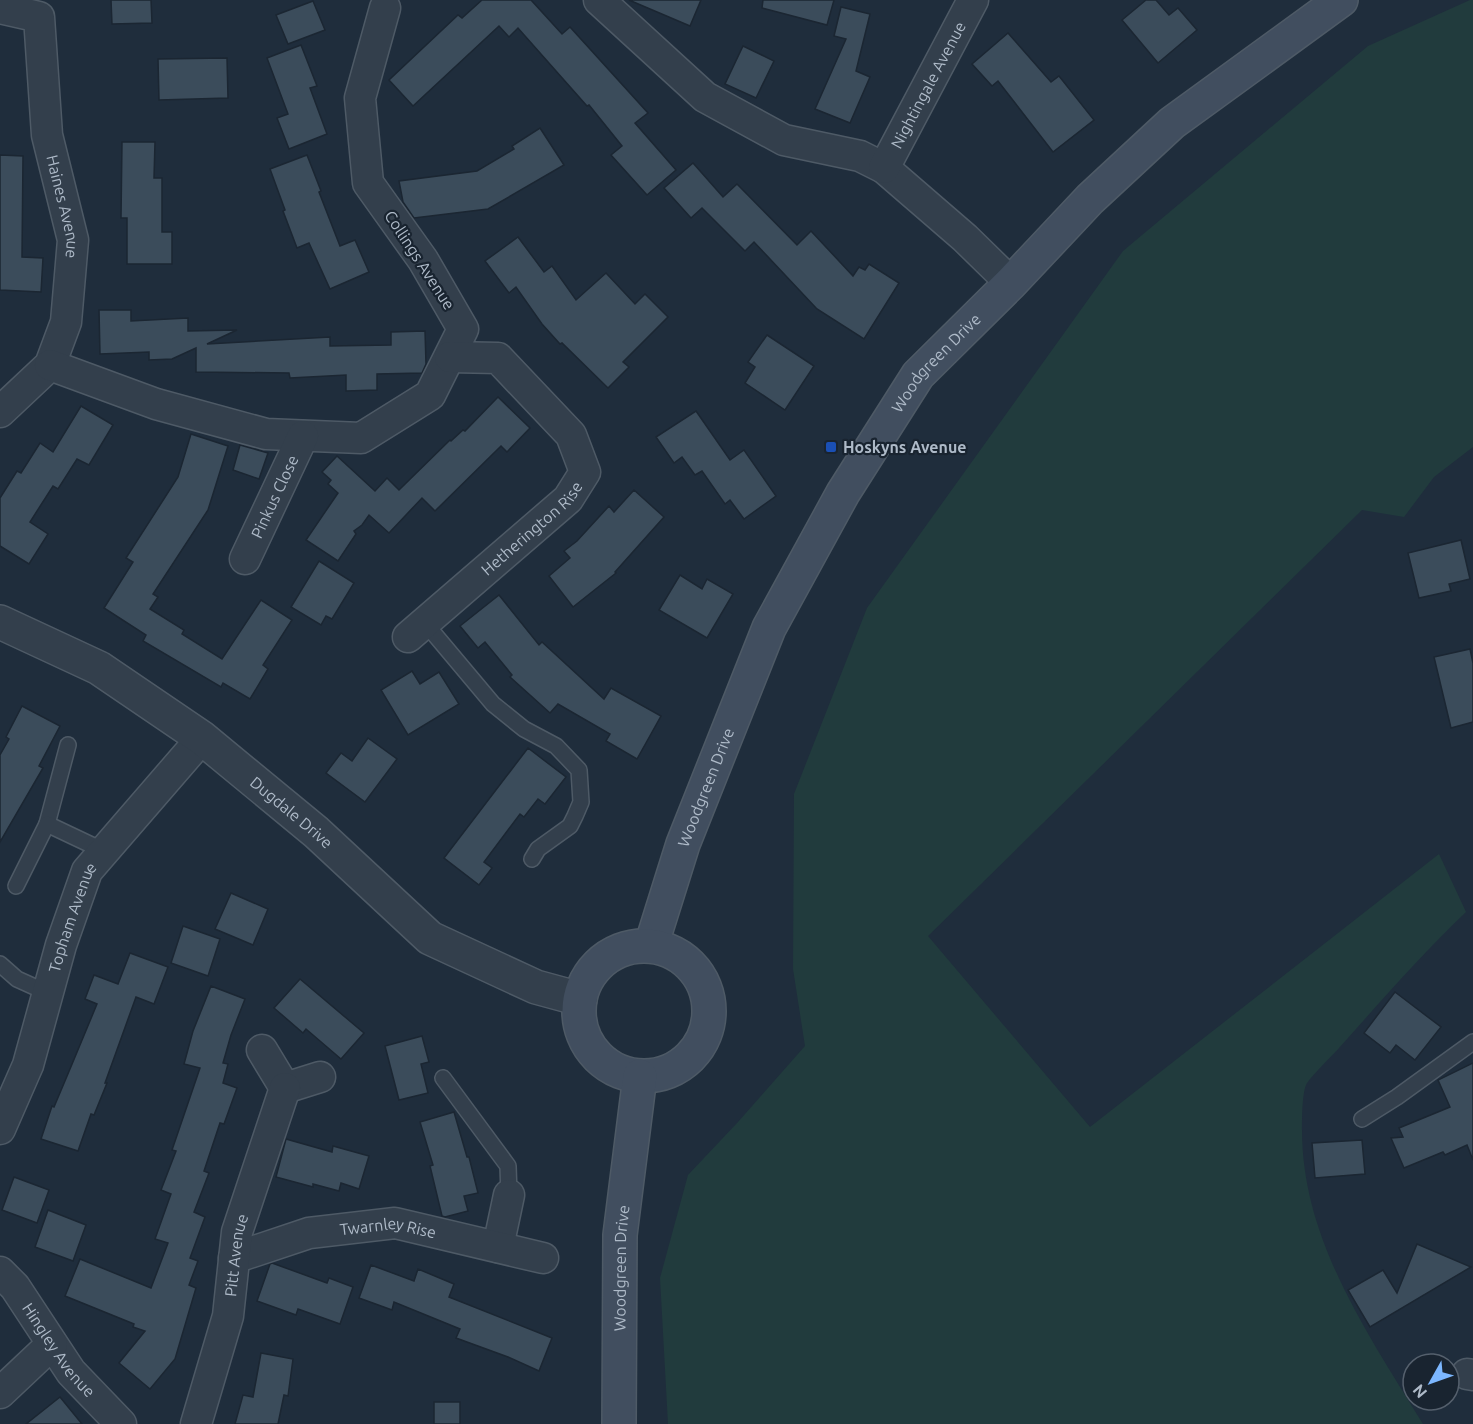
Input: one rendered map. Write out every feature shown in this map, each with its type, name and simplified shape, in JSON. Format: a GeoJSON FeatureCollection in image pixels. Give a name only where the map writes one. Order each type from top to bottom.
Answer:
{"type":"FeatureCollection","features":[{"type":"Feature","properties":{"kind":"main road","name":"Woodgreen Drive"},"geometry":{"type":"LineString","coordinates":[[651,946],[683,844],[769,628],[843,493],[918,375],[1011,283],[1090,199],[1172,123],[1341,0]]}},
{"type":"Feature","properties":{"kind":"main road"},"geometry":{"type":"LineString","coordinates":[[651,946],[670,952],[687,963],[700,978],[708,997],[709,1017],[704,1036],[687,1060],[661,1074],[640,1076],[622,1072],[606,1064],[593,1051],[584,1035],[579,1017],[580,999],[586,981],[598,965],[606,959],[632,947],[651,946]]}},
{"type":"Feature","properties":{"kind":"main road","name":"Woodgreen Drive"},"geometry":{"type":"LineString","coordinates":[[619,1424],[620,1235],[640,1076]]}},
{"type":"Feature","properties":{"kind":"street"},"geometry":{"type":"LineString","coordinates":[[599,0],[705,97],[784,140],[860,156],[884,168],[965,238],[1011,283]]}},
{"type":"Feature","properties":{"kind":"street","name":"Nightingale Avenue"},"geometry":{"type":"LineString","coordinates":[[884,168],[973,0]]}},
{"type":"Feature","properties":{"kind":"street","name":"Collings Avenue"},"geometry":{"type":"LineString","coordinates":[[50,365],[156,404],[266,434],[361,438],[430,395],[463,329],[423,260],[368,183],[360,98],[388,3]]}},
{"type":"Feature","properties":{"kind":"street","name":"Haines Avenue"},"geometry":{"type":"LineString","coordinates":[[0,8],[39,17],[47,135],[73,240],[66,322],[50,365],[0,412]]}},
{"type":"Feature","properties":{"kind":"street","name":"Hetherington Rise"},"geometry":{"type":"LineString","coordinates":[[416,630],[568,499],[585,472],[571,435],[498,358],[450,357]]}},
{"type":"Feature","properties":{"kind":"street","name":"Pinkus Close"},"geometry":{"type":"LineString","coordinates":[[245,559],[303,436]]}},
{"type":"Feature","properties":{"kind":"street","name":"Dugdale Drive"},"geometry":{"type":"LineString","coordinates":[[0,622],[99,668],[202,738],[316,832],[430,938],[536,987],[580,999]]}},
{"type":"Feature","properties":{"kind":"street","name":"Topham Avenue"},"geometry":{"type":"LineString","coordinates":[[0,1129],[28,1065],[62,945],[87,871],[202,738]]}},
{"type":"Feature","properties":{"kind":"street"},"geometry":{"type":"LineString","coordinates":[[262,1050],[285,1088],[320,1077]]}},
{"type":"Feature","properties":{"kind":"street","name":"Pitt Avenue"},"geometry":{"type":"LineString","coordinates":[[196,1424],[228,1316],[237,1232],[285,1088]]}},
{"type":"Feature","properties":{"kind":"street"},"geometry":{"type":"LineString","coordinates":[[498,1247],[509,1195]]}},
{"type":"Feature","properties":{"kind":"street","name":"Twarnley Rise"},"geometry":{"type":"LineString","coordinates":[[234,1258],[309,1233],[395,1223],[543,1258]]}},
{"type":"Feature","properties":{"kind":"street","name":"Hingley Avenue"},"geometry":{"type":"LineString","coordinates":[[0,1272],[15,1287],[70,1372],[121,1424]]}},
{"type":"Feature","properties":{"kind":"street"},"geometry":{"type":"LineString","coordinates":[[0,1393],[52,1344]]}},
{"type":"Feature","properties":{"kind":"lane"},"geometry":{"type":"LineString","coordinates":[[416,630],[494,704],[524,729],[556,746],[579,770],[581,802],[570,826],[538,849],[532,859]]}},
{"type":"Feature","properties":{"kind":"lane"},"geometry":{"type":"LineString","coordinates":[[16,886],[47,825],[68,745]]}},
{"type":"Feature","properties":{"kind":"lane"},"geometry":{"type":"LineString","coordinates":[[47,825],[104,850]]}},
{"type":"Feature","properties":{"kind":"lane"},"geometry":{"type":"LineString","coordinates":[[0,964],[16,980],[48,993]]}},
{"type":"Feature","properties":{"kind":"lane"},"geometry":{"type":"LineString","coordinates":[[1362,1119],[1397,1097],[1473,1042]]}},
{"type":"Feature","properties":{"kind":"lane"},"geometry":{"type":"LineString","coordinates":[[443,1078],[508,1166],[509,1195]]}},
{"type":"Feature","properties":{"kind":"green space"},"geometry":{"type":"Polygon","coordinates":[[[1473,0],[1473,447],[1434,477],[1404,517],[1362,510],[928,936],[1090,1127],[1439,854],[1466,912],[1312,1077],[1306,1085],[1302,1114],[1305,1171],[1313,1210],[1326,1248],[1361,1320],[1401,1388],[1401,1412],[1416,1412],[1423,1424],[668,1424],[660,1278],[688,1175],[805,1046],[793,969],[794,794],[867,608],[1123,251],[1368,46],[1473,0]]]}},
{"type":"Feature","properties":{"kind":"building"},"geometry":{"type":"Polygon","coordinates":[[[111,0],[151,0],[152,23],[112,24],[111,0]]]}},
{"type":"Feature","properties":{"kind":"building"},"geometry":{"type":"Polygon","coordinates":[[[482,0],[531,0],[562,34],[570,27],[648,113],[635,123],[676,170],[647,195],[611,155],[622,146],[589,105],[587,106],[518,28],[509,37],[499,26],[413,106],[389,80],[458,15],[462,18],[482,0]]]}},
{"type":"Feature","properties":{"kind":"building"},"geometry":{"type":"Polygon","coordinates":[[[629,0],[701,0],[690,26],[629,0]]]}},
{"type":"Feature","properties":{"kind":"building"},"geometry":{"type":"Polygon","coordinates":[[[763,0],[834,0],[827,25],[762,8],[763,0]]]}},
{"type":"Feature","properties":{"kind":"building"},"geometry":{"type":"Polygon","coordinates":[[[1146,0],[1156,0],[1169,15],[1178,8],[1197,30],[1158,63],[1122,20],[1146,0]]]}},
{"type":"Feature","properties":{"kind":"building"},"geometry":{"type":"Polygon","coordinates":[[[313,1],[325,30],[288,44],[276,15],[313,1]]]}},
{"type":"Feature","properties":{"kind":"building"},"geometry":{"type":"Polygon","coordinates":[[[841,7],[870,14],[856,71],[870,77],[850,123],[815,109],[846,39],[834,36],[841,7]]]}},
{"type":"Feature","properties":{"kind":"building"},"geometry":{"type":"Polygon","coordinates":[[[1008,33],[1051,82],[1059,76],[1094,120],[1053,152],[998,81],[992,86],[972,64],[1008,33]]]}},
{"type":"Feature","properties":{"kind":"building"},"geometry":{"type":"Polygon","coordinates":[[[301,45],[317,86],[310,88],[327,134],[289,149],[277,118],[288,114],[267,58],[301,45]]]}},
{"type":"Feature","properties":{"kind":"building"},"geometry":{"type":"Polygon","coordinates":[[[743,46],[774,61],[756,98],[725,84],[743,46]]]}},
{"type":"Feature","properties":{"kind":"building"},"geometry":{"type":"Polygon","coordinates":[[[227,58],[228,98],[159,100],[158,59],[227,58]]]}},
{"type":"Feature","properties":{"kind":"building"},"geometry":{"type":"Polygon","coordinates":[[[540,128],[564,165],[488,209],[414,218],[403,202],[399,181],[477,171],[514,149],[512,146],[540,128]]]}},
{"type":"Feature","properties":{"kind":"building"},"geometry":{"type":"Polygon","coordinates":[[[122,142],[155,142],[154,178],[162,178],[162,232],[172,232],[172,264],[127,264],[127,218],[121,218],[122,142]]]}},
{"type":"Feature","properties":{"kind":"building"},"geometry":{"type":"Polygon","coordinates":[[[0,155],[23,156],[22,257],[43,258],[41,292],[0,290],[0,155]]]}},
{"type":"Feature","properties":{"kind":"building"},"geometry":{"type":"Polygon","coordinates":[[[307,155],[340,246],[355,240],[369,272],[330,289],[309,243],[297,248],[270,169],[307,155]]]}},
{"type":"Feature","properties":{"kind":"building"},"geometry":{"type":"Polygon","coordinates":[[[693,163],[723,197],[737,184],[797,245],[811,231],[853,276],[859,267],[865,270],[869,264],[899,283],[864,339],[817,309],[754,242],[745,251],[702,208],[691,218],[664,188],[693,163]]]}},
{"type":"Feature","properties":{"kind":"building"},"geometry":{"type":"Polygon","coordinates":[[[518,237],[544,272],[552,266],[576,300],[606,273],[635,304],[645,294],[668,317],[623,362],[629,367],[608,388],[562,343],[560,344],[542,324],[516,287],[509,293],[485,261],[518,237]]]}},
{"type":"Feature","properties":{"kind":"building"},"geometry":{"type":"Polygon","coordinates":[[[99,310],[131,310],[131,321],[188,318],[188,331],[237,330],[207,344],[330,337],[330,346],[391,345],[391,332],[425,331],[426,364],[422,373],[377,374],[377,390],[346,391],[346,375],[290,378],[289,373],[196,372],[196,348],[172,359],[149,360],[149,352],[100,354],[99,310]]]}},
{"type":"Feature","properties":{"kind":"building"},"geometry":{"type":"Polygon","coordinates":[[[767,335],[814,366],[785,410],[745,383],[755,367],[748,362],[767,335]]]}},
{"type":"Feature","properties":{"kind":"building"},"geometry":{"type":"Polygon","coordinates":[[[498,397],[530,428],[507,452],[501,446],[435,511],[422,498],[389,533],[369,515],[354,531],[356,534],[338,561],[306,540],[338,493],[328,484],[331,480],[322,472],[337,456],[375,491],[387,478],[399,490],[450,440],[463,430],[465,431],[498,397]]]}},
{"type":"Feature","properties":{"kind":"building"},"geometry":{"type":"Polygon","coordinates":[[[81,406],[113,425],[89,465],[77,459],[58,489],[53,486],[30,522],[48,534],[29,564],[0,546],[0,498],[17,471],[21,473],[40,443],[53,452],[81,406]]]}},
{"type":"Feature","properties":{"kind":"building"},"geometry":{"type":"Polygon","coordinates":[[[696,411],[730,460],[744,450],[776,496],[744,519],[730,500],[725,504],[702,471],[695,475],[682,457],[674,463],[656,437],[696,411]]]}},
{"type":"Feature","properties":{"kind":"building"},"geometry":{"type":"Polygon","coordinates":[[[191,434],[228,446],[208,510],[153,594],[158,597],[150,609],[184,630],[182,634],[222,659],[261,600],[292,620],[263,665],[268,669],[250,699],[223,683],[221,687],[143,641],[146,635],[104,608],[133,562],[126,558],[178,477],[191,434]]]}},
{"type":"Feature","properties":{"kind":"building"},"geometry":{"type":"Polygon","coordinates":[[[240,445],[268,453],[259,479],[233,470],[240,445]]]}},
{"type":"Feature","properties":{"kind":"building"},"geometry":{"type":"Polygon","coordinates":[[[634,490],[664,517],[616,573],[573,607],[549,576],[570,558],[564,551],[577,541],[609,506],[614,512],[634,490]]]}},
{"type":"Feature","properties":{"kind":"building"},"geometry":{"type":"Polygon","coordinates":[[[1461,540],[1470,579],[1449,584],[1451,591],[1419,598],[1408,553],[1461,540]]]}},
{"type":"Feature","properties":{"kind":"building"},"geometry":{"type":"Polygon","coordinates":[[[319,561],[354,583],[332,619],[326,616],[321,625],[291,607],[319,561]]]}},
{"type":"Feature","properties":{"kind":"building"},"geometry":{"type":"Polygon","coordinates":[[[680,575],[702,589],[707,579],[733,594],[707,638],[659,610],[680,575]]]}},
{"type":"Feature","properties":{"kind":"building"},"geometry":{"type":"Polygon","coordinates":[[[499,595],[539,645],[542,642],[604,699],[611,688],[661,716],[637,759],[606,741],[610,734],[558,704],[550,713],[510,677],[512,675],[485,642],[478,648],[460,626],[499,595]]]}},
{"type":"Feature","properties":{"kind":"building"},"geometry":{"type":"Polygon","coordinates":[[[1470,649],[1473,663],[1473,722],[1451,728],[1434,657],[1470,649]]]}},
{"type":"Feature","properties":{"kind":"building"},"geometry":{"type":"Polygon","coordinates":[[[412,671],[420,684],[439,672],[459,704],[408,735],[381,690],[412,671]]]}},
{"type":"Feature","properties":{"kind":"building"},"geometry":{"type":"Polygon","coordinates":[[[22,706],[60,726],[39,766],[43,768],[0,842],[0,755],[9,739],[6,737],[22,706]]]}},
{"type":"Feature","properties":{"kind":"building"},"geometry":{"type":"Polygon","coordinates":[[[368,738],[397,759],[365,802],[326,773],[341,753],[352,761],[368,738]]]}},
{"type":"Feature","properties":{"kind":"building"},"geometry":{"type":"Polygon","coordinates":[[[528,748],[566,777],[545,804],[538,799],[524,817],[520,814],[484,862],[492,868],[479,885],[444,858],[528,748]]]}},
{"type":"Feature","properties":{"kind":"building"},"geometry":{"type":"Polygon","coordinates":[[[231,893],[268,909],[253,945],[215,929],[231,893]]]}},
{"type":"Feature","properties":{"kind":"building"},"geometry":{"type":"Polygon","coordinates":[[[183,926],[220,939],[208,976],[171,963],[183,926]]]}},
{"type":"Feature","properties":{"kind":"building"},"geometry":{"type":"Polygon","coordinates":[[[130,953],[168,967],[154,1004],[136,997],[105,1083],[107,1083],[94,1115],[91,1114],[78,1151],[41,1139],[52,1106],[54,1107],[97,1004],[85,999],[94,975],[118,984],[130,953]]]}},
{"type":"Feature","properties":{"kind":"building"},"geometry":{"type":"Polygon","coordinates":[[[300,979],[364,1033],[341,1059],[306,1029],[303,1033],[274,1008],[300,979]]]}},
{"type":"Feature","properties":{"kind":"building"},"geometry":{"type":"Polygon","coordinates":[[[211,986],[245,999],[223,1063],[228,1064],[223,1083],[237,1088],[224,1124],[220,1123],[204,1171],[209,1173],[194,1212],[205,1217],[190,1258],[198,1261],[189,1285],[196,1288],[175,1359],[150,1389],[119,1363],[145,1331],[133,1327],[134,1324],[65,1296],[80,1259],[151,1288],[168,1243],[155,1239],[171,1194],[161,1190],[176,1151],[172,1150],[200,1068],[184,1064],[193,1031],[211,986]]]}},
{"type":"Feature","properties":{"kind":"building"},"geometry":{"type":"Polygon","coordinates":[[[1395,992],[1441,1027],[1415,1060],[1396,1045],[1390,1053],[1364,1033],[1395,992]]]}},
{"type":"Feature","properties":{"kind":"building"},"geometry":{"type":"Polygon","coordinates":[[[422,1036],[429,1062],[421,1064],[428,1093],[399,1100],[385,1046],[422,1036]]]}},
{"type":"Feature","properties":{"kind":"building"},"geometry":{"type":"Polygon","coordinates":[[[1473,1063],[1473,1160],[1467,1145],[1445,1155],[1443,1152],[1404,1168],[1391,1138],[1403,1137],[1399,1128],[1450,1107],[1438,1080],[1473,1063]]]}},
{"type":"Feature","properties":{"kind":"building"},"geometry":{"type":"Polygon","coordinates":[[[454,1112],[478,1193],[464,1196],[468,1211],[445,1217],[442,1216],[430,1166],[433,1165],[420,1122],[454,1112]]]}},
{"type":"Feature","properties":{"kind":"building"},"geometry":{"type":"Polygon","coordinates":[[[286,1139],[332,1152],[333,1146],[369,1156],[359,1189],[341,1183],[339,1191],[276,1177],[286,1139]]]}},
{"type":"Feature","properties":{"kind":"building"},"geometry":{"type":"Polygon","coordinates":[[[1362,1140],[1365,1174],[1315,1178],[1312,1143],[1362,1140]]]}},
{"type":"Feature","properties":{"kind":"building"},"geometry":{"type":"Polygon","coordinates":[[[14,1177],[49,1190],[37,1223],[2,1210],[14,1177]]]}},
{"type":"Feature","properties":{"kind":"building"},"geometry":{"type":"Polygon","coordinates":[[[48,1210],[86,1225],[73,1261],[35,1247],[48,1210]]]}},
{"type":"Feature","properties":{"kind":"building"},"geometry":{"type":"Polygon","coordinates":[[[1417,1244],[1471,1267],[1370,1327],[1348,1290],[1383,1270],[1397,1293],[1417,1244]]]}},
{"type":"Feature","properties":{"kind":"building"},"geometry":{"type":"Polygon","coordinates":[[[272,1263],[327,1283],[329,1278],[353,1287],[340,1324],[298,1309],[296,1315],[257,1301],[272,1263]]]}},
{"type":"Feature","properties":{"kind":"building"},"geometry":{"type":"Polygon","coordinates":[[[371,1265],[414,1281],[418,1269],[454,1284],[449,1297],[552,1338],[539,1371],[456,1338],[460,1329],[394,1302],[392,1310],[359,1298],[371,1265]]]}},
{"type":"Feature","properties":{"kind":"building"},"geometry":{"type":"Polygon","coordinates":[[[261,1353],[293,1359],[288,1396],[284,1395],[278,1424],[235,1424],[243,1395],[253,1397],[261,1353]]]}},
{"type":"Feature","properties":{"kind":"building"},"geometry":{"type":"Polygon","coordinates":[[[60,1397],[82,1424],[26,1424],[60,1397]]]}},
{"type":"Feature","properties":{"kind":"building"},"geometry":{"type":"Polygon","coordinates":[[[434,1402],[460,1402],[460,1424],[434,1424],[434,1402]]]}},
{"type":"Feature","properties":{"kind":"place","name":"Hoskyns Avenue"},"geometry":{"type":"Point","coordinates":[831,447]}}]}
